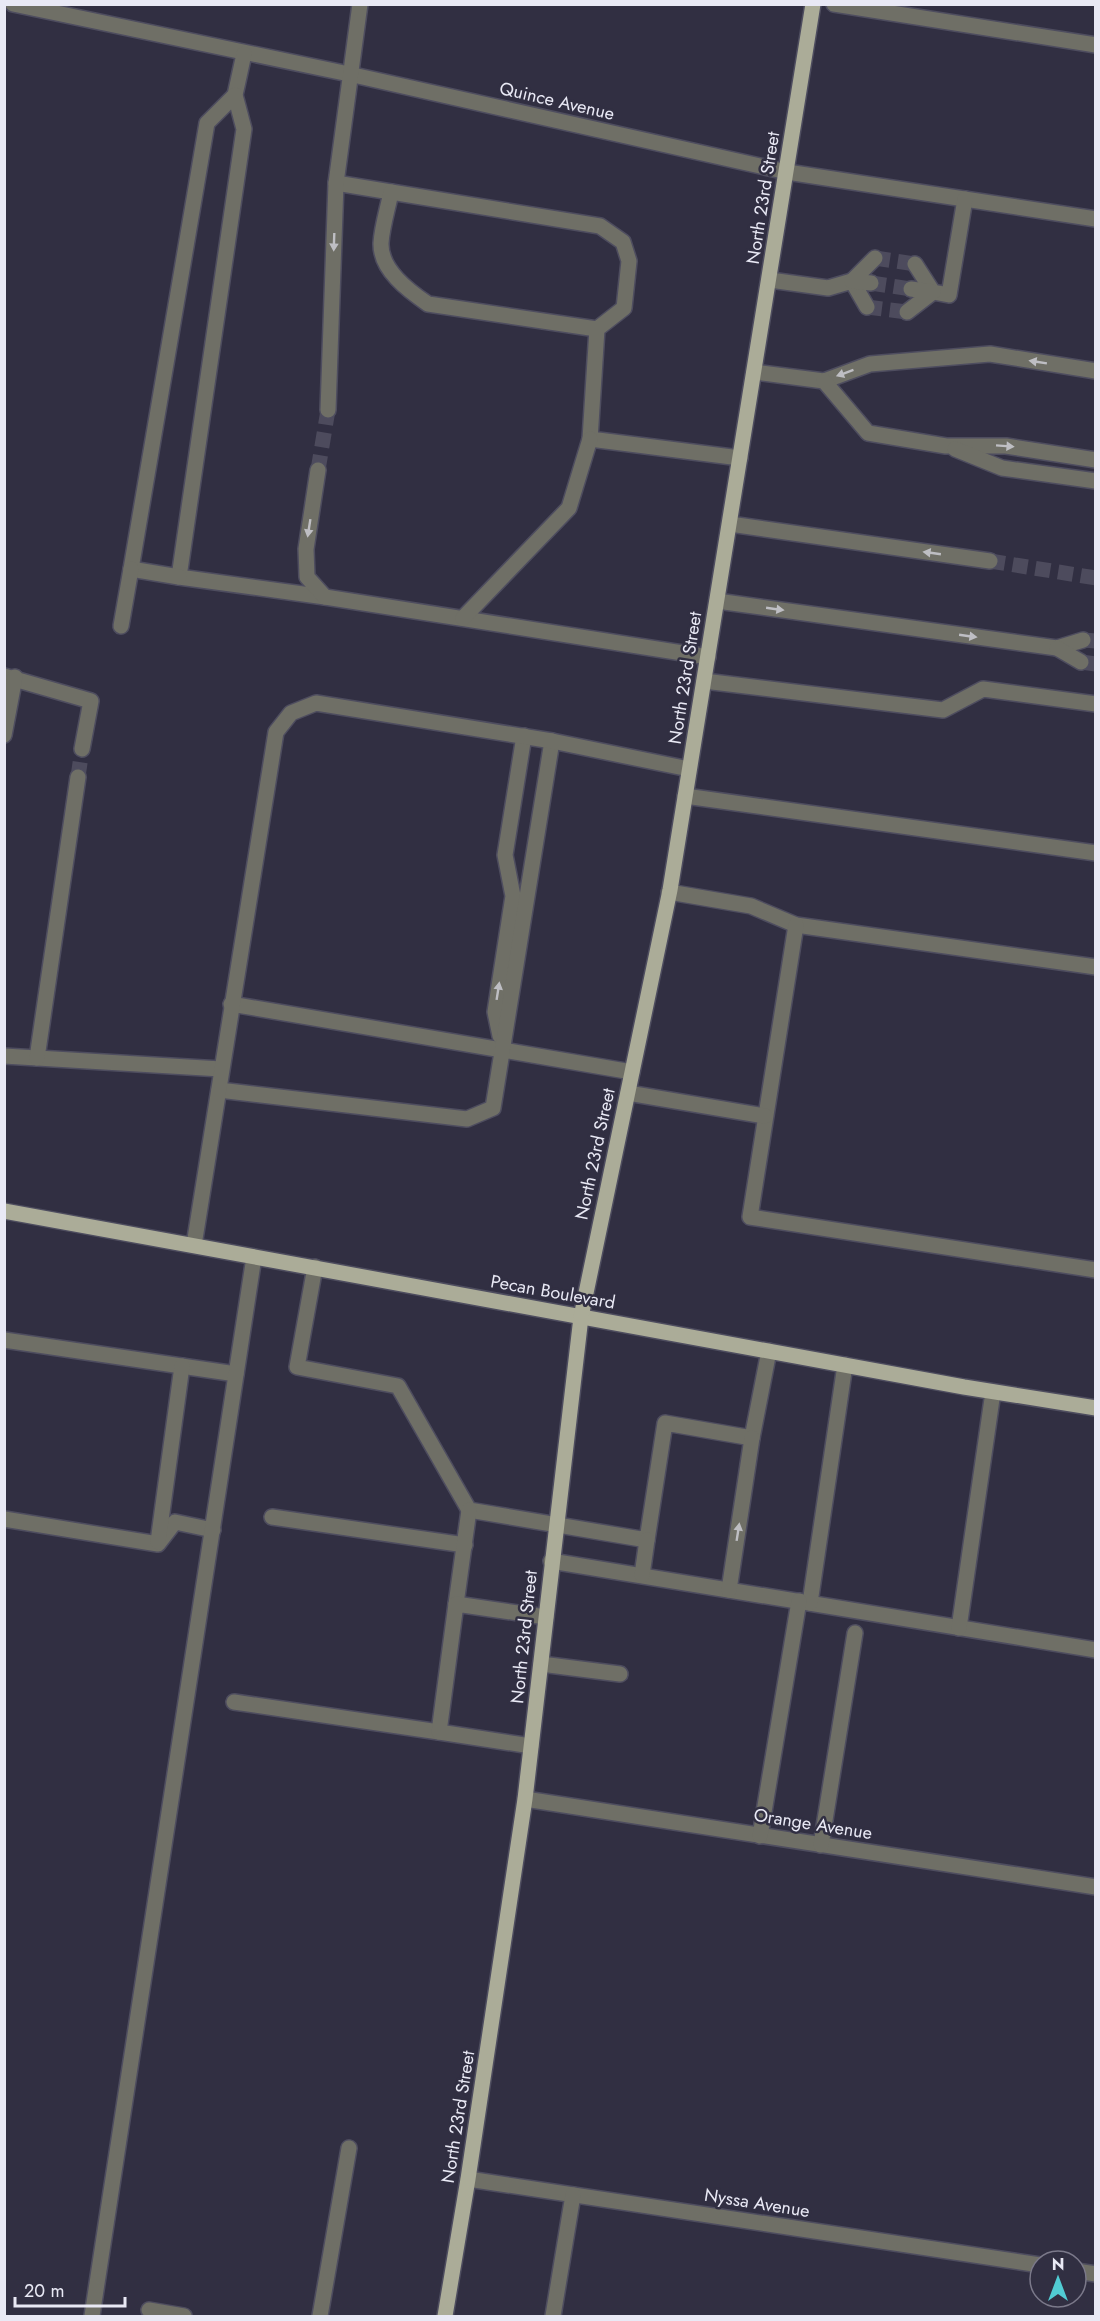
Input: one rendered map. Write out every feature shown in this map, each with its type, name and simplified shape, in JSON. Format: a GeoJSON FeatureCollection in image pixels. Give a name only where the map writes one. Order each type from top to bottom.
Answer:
{"type":"FeatureCollection","features":[{"type":"Feature","properties":{"kind":"main road","name":"North 23rd Street"},"geometry":{"type":"LineString","coordinates":[[445,2316],[525,1799],[555,1524],[581,1317],[669,892],[813,4]]}},
{"type":"Feature","properties":{"kind":"main road","name":"Pecan Boulevard"},"geometry":{"type":"LineString","coordinates":[[4,1211],[993,1392],[1095,1408]]}},
{"type":"Feature","properties":{"kind":"street","name":"Quince Avenue"},"geometry":{"type":"LineString","coordinates":[[13,4],[244,54],[349,74],[787,172],[1095,219]]}},
{"type":"Feature","properties":{"kind":"street"},"geometry":{"type":"LineString","coordinates":[[328,410],[336,183],[360,4]]}},
{"type":"Feature","properties":{"kind":"street"},"geometry":{"type":"LineString","coordinates":[[834,4],[1095,45]]}},
{"type":"Feature","properties":{"kind":"street"},"geometry":{"type":"LineString","coordinates":[[179,577],[244,129],[235,95],[244,54]]}},
{"type":"Feature","properties":{"kind":"street"},"geometry":{"type":"LineString","coordinates":[[121,626],[207,123],[235,95]]}},
{"type":"Feature","properties":{"kind":"street"},"geometry":{"type":"LineString","coordinates":[[336,183],[392,192],[600,226],[623,242],[629,261],[624,308],[597,329],[428,304],[406,289],[389,268],[381,245],[392,192]]}},
{"type":"Feature","properties":{"kind":"street"},"geometry":{"type":"LineString","coordinates":[[911,289],[949,295],[965,199]]}},
{"type":"Feature","properties":{"kind":"street"},"geometry":{"type":"LineString","coordinates":[[852,281],[875,258]]}},
{"type":"Feature","properties":{"kind":"street"},"geometry":{"type":"LineString","coordinates":[[915,264],[933,292]]}},
{"type":"Feature","properties":{"kind":"street"},"geometry":{"type":"LineString","coordinates":[[770,280],[828,288],[852,281],[871,283]]}},
{"type":"Feature","properties":{"kind":"street"},"geometry":{"type":"LineString","coordinates":[[852,281],[867,307]]}},
{"type":"Feature","properties":{"kind":"street"},"geometry":{"type":"LineString","coordinates":[[907,312],[933,292]]}},
{"type":"Feature","properties":{"kind":"street"},"geometry":{"type":"LineString","coordinates":[[463,618],[569,508],[590,439],[597,329]]}},
{"type":"Feature","properties":{"kind":"street"},"geometry":{"type":"LineString","coordinates":[[754,372],[824,381],[870,363],[990,354],[1095,371]]}},
{"type":"Feature","properties":{"kind":"street"},"geometry":{"type":"LineString","coordinates":[[824,381],[868,433],[946,446],[1006,446],[1095,460]]}},
{"type":"Feature","properties":{"kind":"street"},"geometry":{"type":"LineString","coordinates":[[590,439],[740,458]]}},
{"type":"Feature","properties":{"kind":"street"},"geometry":{"type":"LineString","coordinates":[[946,446],[1002,468],[1095,481]]}},
{"type":"Feature","properties":{"kind":"street"},"geometry":{"type":"LineString","coordinates":[[318,470],[306,549],[307,577],[324,597]]}},
{"type":"Feature","properties":{"kind":"street"},"geometry":{"type":"LineString","coordinates":[[730,524],[990,561]]}},
{"type":"Feature","properties":{"kind":"street"},"geometry":{"type":"LineString","coordinates":[[131,569],[708,657]]}},
{"type":"Feature","properties":{"kind":"street"},"geometry":{"type":"LineString","coordinates":[[717,601],[1057,648],[1081,662]]}},
{"type":"Feature","properties":{"kind":"street"},"geometry":{"type":"LineString","coordinates":[[1057,648],[1083,640]]}},
{"type":"Feature","properties":{"kind":"street"},"geometry":{"type":"LineString","coordinates":[[4,735],[10,676],[91,701],[82,749]]}},
{"type":"Feature","properties":{"kind":"street"},"geometry":{"type":"LineString","coordinates":[[704,681],[943,710],[983,688],[1095,704]]}},
{"type":"Feature","properties":{"kind":"street"},"geometry":{"type":"LineString","coordinates":[[194,1245],[276,732],[291,713],[316,703],[552,741],[689,770]]}},
{"type":"Feature","properties":{"kind":"street"},"geometry":{"type":"LineString","coordinates":[[502,1048],[495,1012],[513,896],[505,855],[524,736]]}},
{"type":"Feature","properties":{"kind":"street"},"geometry":{"type":"LineString","coordinates":[[219,1090],[467,1119],[492,1108],[552,741]]}},
{"type":"Feature","properties":{"kind":"street"},"geometry":{"type":"LineString","coordinates":[[37,1058],[78,777]]}},
{"type":"Feature","properties":{"kind":"street"},"geometry":{"type":"LineString","coordinates":[[685,796],[1095,853]]}},
{"type":"Feature","properties":{"kind":"street"},"geometry":{"type":"LineString","coordinates":[[669,892],[750,906],[795,925],[1095,967]]}},
{"type":"Feature","properties":{"kind":"street"},"geometry":{"type":"LineString","coordinates":[[795,925],[750,1217],[1095,1270]]}},
{"type":"Feature","properties":{"kind":"street"},"geometry":{"type":"LineString","coordinates":[[231,1004],[502,1048],[632,1072]]}},
{"type":"Feature","properties":{"kind":"street"},"geometry":{"type":"LineString","coordinates":[[4,1056],[221,1069]]}},
{"type":"Feature","properties":{"kind":"street"},"geometry":{"type":"LineString","coordinates":[[628,1093],[765,1116]]}},
{"type":"Feature","properties":{"kind":"street"},"geometry":{"type":"LineString","coordinates":[[92,2316],[254,1257]]}},
{"type":"Feature","properties":{"kind":"street"},"geometry":{"type":"LineString","coordinates":[[315,1267],[297,1367],[398,1386],[470,1510],[439,1732]]}},
{"type":"Feature","properties":{"kind":"street"},"geometry":{"type":"LineString","coordinates":[[4,1340],[236,1374]]}},
{"type":"Feature","properties":{"kind":"street"},"geometry":{"type":"LineString","coordinates":[[729,1590],[752,1438],[769,1351]]}},
{"type":"Feature","properties":{"kind":"street"},"geometry":{"type":"LineString","coordinates":[[760,1836],[805,1602],[845,1365]]}},
{"type":"Feature","properties":{"kind":"street"},"geometry":{"type":"LineString","coordinates":[[158,1544],[182,1366]]}},
{"type":"Feature","properties":{"kind":"street"},"geometry":{"type":"LineString","coordinates":[[958,1628],[993,1392]]}},
{"type":"Feature","properties":{"kind":"street"},"geometry":{"type":"LineString","coordinates":[[642,1575],[665,1423],[752,1438]]}},
{"type":"Feature","properties":{"kind":"street"},"geometry":{"type":"LineString","coordinates":[[470,1510],[647,1540]]}},
{"type":"Feature","properties":{"kind":"street"},"geometry":{"type":"LineString","coordinates":[[272,1517],[465,1545]]}},
{"type":"Feature","properties":{"kind":"street"},"geometry":{"type":"LineString","coordinates":[[4,1519],[158,1544]]}},
{"type":"Feature","properties":{"kind":"street"},"geometry":{"type":"LineString","coordinates":[[158,1544],[175,1522],[213,1530]]}},
{"type":"Feature","properties":{"kind":"street"},"geometry":{"type":"LineString","coordinates":[[551,1561],[1095,1650]]}},
{"type":"Feature","properties":{"kind":"street"},"geometry":{"type":"LineString","coordinates":[[456,1604],[546,1617]]}},
{"type":"Feature","properties":{"kind":"street"},"geometry":{"type":"LineString","coordinates":[[821,1845],[855,1633]]}},
{"type":"Feature","properties":{"kind":"street"},"geometry":{"type":"LineString","coordinates":[[541,1664],[620,1674]]}},
{"type":"Feature","properties":{"kind":"street"},"geometry":{"type":"LineString","coordinates":[[234,1702],[531,1746]]}},
{"type":"Feature","properties":{"kind":"street","name":"Orange Avenue"},"geometry":{"type":"LineString","coordinates":[[525,1799],[1095,1887]]}},
{"type":"Feature","properties":{"kind":"street"},"geometry":{"type":"LineString","coordinates":[[320,2316],[349,2148]]}},
{"type":"Feature","properties":{"kind":"street","name":"Nyssa Avenue"},"geometry":{"type":"LineString","coordinates":[[468,2179],[1028,2263]]}},
{"type":"Feature","properties":{"kind":"street"},"geometry":{"type":"LineString","coordinates":[[554,2316],[573,2195]]}},
{"type":"Feature","properties":{"kind":"street"},"geometry":{"type":"LineString","coordinates":[[149,2310],[184,2316]]}},
{"type":"Feature","properties":{"kind":"tunnel"},"geometry":{"type":"LineString","coordinates":[[875,258],[915,264]]}},
{"type":"Feature","properties":{"kind":"tunnel"},"geometry":{"type":"LineString","coordinates":[[871,283],[911,289]]}},
{"type":"Feature","properties":{"kind":"tunnel"},"geometry":{"type":"LineString","coordinates":[[867,307],[907,312]]}},
{"type":"Feature","properties":{"kind":"tunnel"},"geometry":{"type":"LineString","coordinates":[[318,470],[328,410]]}},
{"type":"Feature","properties":{"kind":"tunnel"},"geometry":{"type":"LineString","coordinates":[[990,561],[1096,578]]}},
{"type":"Feature","properties":{"kind":"tunnel"},"geometry":{"type":"LineString","coordinates":[[1083,640],[1096,641]]}},
{"type":"Feature","properties":{"kind":"tunnel"},"geometry":{"type":"LineString","coordinates":[[1081,662],[1096,664]]}},
{"type":"Feature","properties":{"kind":"tunnel"},"geometry":{"type":"LineString","coordinates":[[78,777],[82,749]]}}]}
